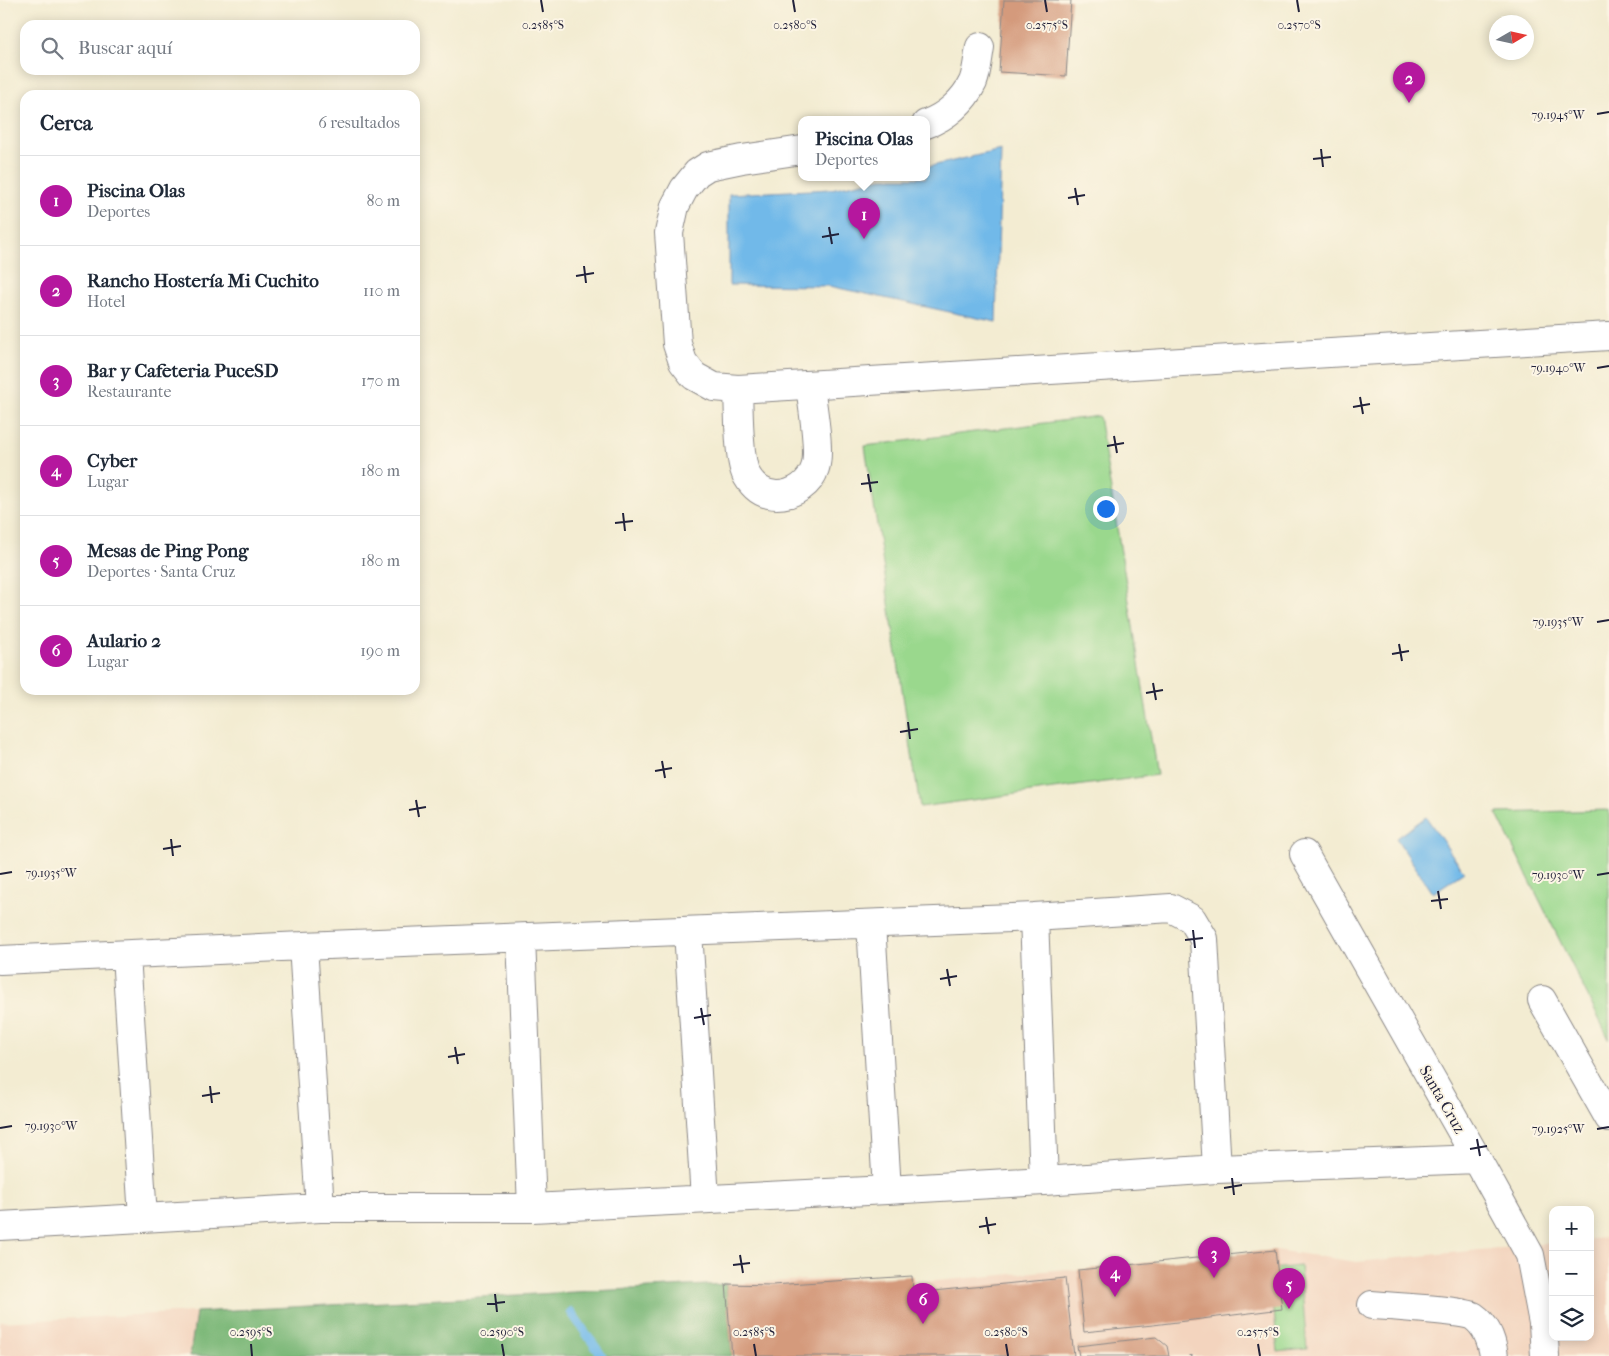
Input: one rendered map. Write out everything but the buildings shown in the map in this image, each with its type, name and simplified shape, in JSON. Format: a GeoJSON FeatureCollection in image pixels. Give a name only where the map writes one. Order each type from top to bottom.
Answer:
{"type":"FeatureCollection","features":[{"type":"Feature","properties":{"kind":"street"},"geometry":{"type":"LineString","coordinates":[[930,123],[937,120],[956,106],[973,82],[980,47]]}},
{"type":"Feature","properties":{"kind":"street"},"geometry":{"type":"LineString","coordinates":[[798,151],[742,158],[708,166],[697,173],[675,206],[669,233],[678,344],[683,362],[694,376],[714,387],[738,389],[810,385],[1609,336]]}},
{"type":"Feature","properties":{"kind":"street"},"geometry":{"type":"LineString","coordinates":[[738,389],[742,463],[747,475],[755,486],[767,495],[782,495],[796,491],[808,481],[816,468],[817,446],[810,385]]}},
{"type":"Feature","properties":{"kind":"street","name":"Santa Cruz"},"geometry":{"type":"LineString","coordinates":[[1304,854],[1530,1255],[1543,1323],[1545,1356]]}},
{"type":"Feature","properties":{"kind":"street"},"geometry":{"type":"LineString","coordinates":[[0,960],[1034,917],[1171,908],[1192,919],[1204,939],[1217,1168]]}},
{"type":"Feature","properties":{"kind":"street"},"geometry":{"type":"LineString","coordinates":[[1034,917],[1044,1181]]}},
{"type":"Feature","properties":{"kind":"street"},"geometry":{"type":"LineString","coordinates":[[871,924],[887,1190]]}},
{"type":"Feature","properties":{"kind":"street"},"geometry":{"type":"LineString","coordinates":[[688,931],[705,1199]]}},
{"type":"Feature","properties":{"kind":"street"},"geometry":{"type":"LineString","coordinates":[[521,938],[532,1208]]}},
{"type":"Feature","properties":{"kind":"street"},"geometry":{"type":"LineString","coordinates":[[303,946],[320,1208]]}},
{"type":"Feature","properties":{"kind":"street"},"geometry":{"type":"LineString","coordinates":[[126,955],[143,1217]]}},
{"type":"Feature","properties":{"kind":"street"},"geometry":{"type":"LineString","coordinates":[[1542,1000],[1609,1118]]}},
{"type":"Feature","properties":{"kind":"street"},"geometry":{"type":"LineString","coordinates":[[0,1226],[320,1208],[532,1208],[1044,1181],[1217,1168],[1477,1159]]}},
{"type":"Feature","properties":{"kind":"street"},"geometry":{"type":"LineString","coordinates":[[1372,1305],[1472,1314],[1483,1326],[1492,1342],[1494,1356]]}},
{"type":"Feature","properties":{"kind":"shaded area"},"geometry":{"type":"Polygon","coordinates":[[[1609,1238],[1609,1356],[0,1356],[0,1322],[784,1281],[912,1276],[915,1283],[1067,1269],[1078,1270],[1275,1250],[1357,1262],[1549,1243],[1549,1341],[1594,1341],[1594,1239],[1609,1238]]]}},
{"type":"Feature","properties":{"kind":"green space"},"geometry":{"type":"Polygon","coordinates":[[[1099,416],[1157,775],[920,807],[865,446],[1099,416]]]}},
{"type":"Feature","properties":{"kind":"green space"},"geometry":{"type":"Polygon","coordinates":[[[1609,810],[1609,1039],[1496,813],[1609,810]]]}},
{"type":"Feature","properties":{"kind":"green space"},"geometry":{"type":"Polygon","coordinates":[[[1300,1266],[1307,1349],[1278,1352],[1270,1269],[1300,1266]]]}},
{"type":"Feature","properties":{"kind":"green space"},"geometry":{"type":"Polygon","coordinates":[[[726,1284],[732,1356],[190,1356],[196,1312],[726,1284]]]}},
{"type":"Feature","properties":{"kind":"water"},"geometry":{"type":"Polygon","coordinates":[[[1001,150],[996,322],[829,286],[729,285],[729,194],[831,189],[867,181],[930,181],[930,166],[1001,150]]]}},
{"type":"Feature","properties":{"kind":"water"},"geometry":{"type":"Polygon","coordinates":[[[1426,817],[1464,872],[1433,893],[1396,838],[1426,817]]]}},
{"type":"Feature","properties":{"kind":"waterway"},"geometry":{"type":"LineString","coordinates":[[571,1312],[602,1356]]}},
{"type":"Feature","properties":{"kind":"place","name":"Rancho Hostería Mi Cuchito"},"geometry":{"type":"Point","coordinates":[1409,103]}},
{"type":"Feature","properties":{"kind":"place","name":"Piscina Olas"},"geometry":{"type":"Point","coordinates":[864,239]}},
{"type":"Feature","properties":{"kind":"place","name":"Bar y Cafeteria PuceSD"},"geometry":{"type":"Point","coordinates":[1214,1278]}},
{"type":"Feature","properties":{"kind":"place","name":"Cyber"},"geometry":{"type":"Point","coordinates":[1115,1297]}},
{"type":"Feature","properties":{"kind":"place","name":"Mesas de Ping Pong"},"geometry":{"type":"Point","coordinates":[1289,1309]}},
{"type":"Feature","properties":{"kind":"place","name":"Aulario 2"},"geometry":{"type":"Point","coordinates":[923,1324]}}]}
